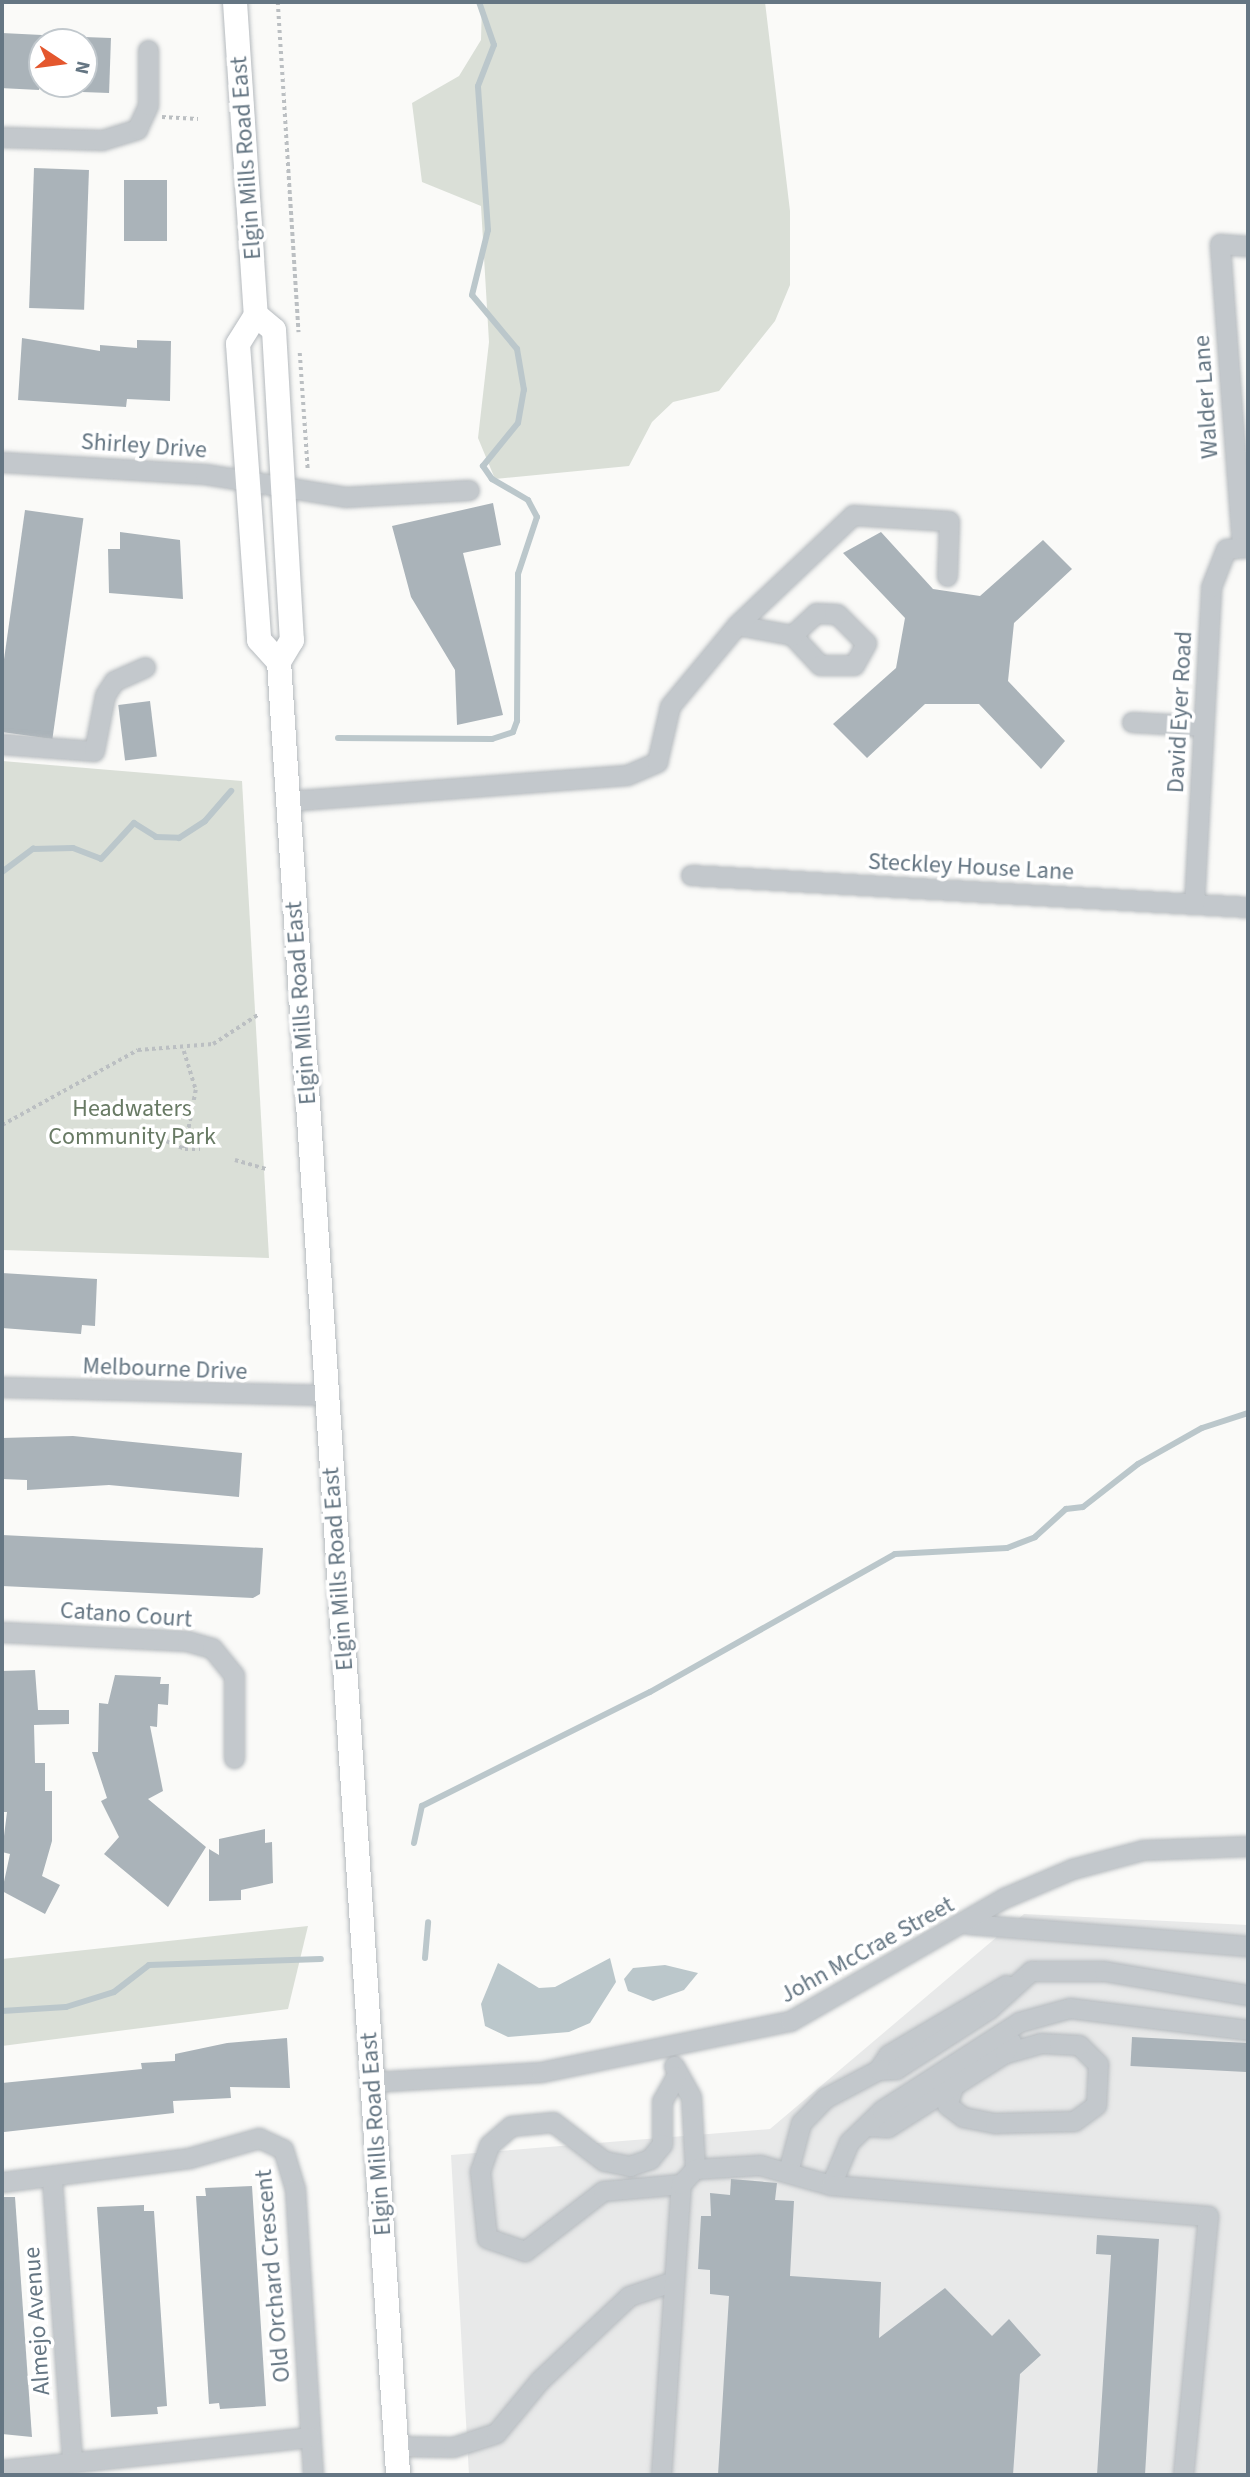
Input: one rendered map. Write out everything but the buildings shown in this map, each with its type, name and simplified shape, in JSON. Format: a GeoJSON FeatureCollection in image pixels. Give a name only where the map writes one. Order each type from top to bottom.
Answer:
{"type":"FeatureCollection","features":[{"type":"Feature","properties":{"kind":"main road","name":"Elgin Mills Road East"},"geometry":{"type":"LineString","coordinates":[[235,2],[256,315],[274,330],[292,640],[279,662],[398,2475]]}},
{"type":"Feature","properties":{"kind":"main road"},"geometry":{"type":"LineString","coordinates":[[256,315],[238,344],[259,640],[279,662]]}},
{"type":"Feature","properties":{"kind":"street"},"geometry":{"type":"LineString","coordinates":[[2,137],[102,140],[129,134],[148,105],[148,50]]}},
{"type":"Feature","properties":{"kind":"street","name":"Walder Lane"},"geometry":{"type":"LineString","coordinates":[[1245,547],[1220,244],[1248,246]]}},
{"type":"Feature","properties":{"kind":"street","name":"Shirley Drive"},"geometry":{"type":"LineString","coordinates":[[2,462],[247,479],[345,497],[469,490]]}},
{"type":"Feature","properties":{"kind":"street"},"geometry":{"type":"LineString","coordinates":[[288,801],[627,775],[657,762],[670,706],[737,625],[853,515],[949,522],[947,576]]}},
{"type":"Feature","properties":{"kind":"street","name":"David Eyer Road"},"geometry":{"type":"LineString","coordinates":[[1194,904],[1203,726],[1215,568],[1226,549],[1245,547]]}},
{"type":"Feature","properties":{"kind":"street"},"geometry":{"type":"LineString","coordinates":[[737,625],[792,635]]}},
{"type":"Feature","properties":{"kind":"street"},"geometry":{"type":"LineString","coordinates":[[2,744],[94,751],[105,695],[114,681],[145,667]]}},
{"type":"Feature","properties":{"kind":"street"},"geometry":{"type":"LineString","coordinates":[[1132,722],[1203,726]]}},
{"type":"Feature","properties":{"kind":"street","name":"Steckley House Lane"},"geometry":{"type":"LineString","coordinates":[[691,875],[1248,907]]}},
{"type":"Feature","properties":{"kind":"street","name":"Melbourne Drive"},"geometry":{"type":"LineString","coordinates":[[2,1387],[327,1395]]}},
{"type":"Feature","properties":{"kind":"street","name":"Catano Court"},"geometry":{"type":"LineString","coordinates":[[2,1632],[187,1641],[212,1648],[234,1675],[234,1758]]}},
{"type":"Feature","properties":{"kind":"street","name":"John McCrae Street"},"geometry":{"type":"LineString","coordinates":[[372,2082],[541,2072],[670,2050],[790,2021],[968,1924],[1004,1898],[1107,1858],[1179,1846],[1248,1846]]}},
{"type":"Feature","properties":{"kind":"street"},"geometry":{"type":"LineString","coordinates":[[968,1924],[1248,1946]]}},
{"type":"Feature","properties":{"kind":"street"},"geometry":{"type":"LineString","coordinates":[[789,2168],[808,2112],[878,2070],[888,2055],[1031,1971],[1059,1969],[1248,1994]]}},
{"type":"Feature","properties":{"kind":"street"},"geometry":{"type":"LineString","coordinates":[[831,2185],[849,2142],[866,2126],[1019,2022],[1070,2008],[1248,2030]]}},
{"type":"Feature","properties":{"kind":"street"},"geometry":{"type":"LineString","coordinates":[[1005,2053],[1019,2022]]}},
{"type":"Feature","properties":{"kind":"street"},"geometry":{"type":"LineString","coordinates":[[866,2126],[888,2127],[954,2084],[1005,2053],[1041,2043],[1079,2045],[1098,2064],[1096,2105],[1074,2121],[995,2123],[962,2117],[947,2105],[954,2084]]}},
{"type":"Feature","properties":{"kind":"street"},"geometry":{"type":"LineString","coordinates":[[661,2475],[671,2282],[681,2184],[695,2169],[691,2097],[676,2076],[670,2050]]}},
{"type":"Feature","properties":{"kind":"street"},"geometry":{"type":"LineString","coordinates":[[676,2076],[662,2101],[662,2144],[630,2166],[604,2161],[554,2122],[529,2120],[503,2132],[489,2145],[480,2171],[487,2238],[524,2251],[603,2191],[681,2184]]}},
{"type":"Feature","properties":{"kind":"street","name":"Old Orchard Crescent"},"geometry":{"type":"LineString","coordinates":[[2,2182],[52,2180],[198,2157],[245,2140],[283,2148],[295,2181],[310,2437]]}},
{"type":"Feature","properties":{"kind":"street"},"geometry":{"type":"LineString","coordinates":[[695,2169],[789,2168],[831,2185],[1208,2216],[1183,2475]]}},
{"type":"Feature","properties":{"kind":"street","name":"Almejo Avenue"},"geometry":{"type":"LineString","coordinates":[[52,2180],[72,2460]]}},
{"type":"Feature","properties":{"kind":"street"},"geometry":{"type":"LineString","coordinates":[[396,2446],[453,2447],[496,2433],[540,2379],[629,2297],[671,2282]]}},
{"type":"Feature","properties":{"kind":"street"},"geometry":{"type":"LineString","coordinates":[[2,2470],[72,2460],[310,2437],[313,2475]]}},
{"type":"Feature","properties":{"kind":"path"},"geometry":{"type":"LineString","coordinates":[[278,2],[308,472]]}},
{"type":"Feature","properties":{"kind":"path"},"geometry":{"type":"LineString","coordinates":[[162,117],[198,119]]}},
{"type":"Feature","properties":{"kind":"path"},"geometry":{"type":"LineString","coordinates":[[2,1125],[138,1050],[184,1051],[213,1044],[259,1014]]}},
{"type":"Feature","properties":{"kind":"path"},"geometry":{"type":"LineString","coordinates":[[184,1051],[197,1090],[185,1149]]}},
{"type":"Feature","properties":{"kind":"path"},"geometry":{"type":"LineString","coordinates":[[147,1133],[185,1149],[200,1149]]}},
{"type":"Feature","properties":{"kind":"path"},"geometry":{"type":"LineString","coordinates":[[235,1160],[267,1169]]}},
{"type":"Feature","properties":{"kind":"shaded area"},"geometry":{"type":"Polygon","coordinates":[[[1024,1914],[1248,1925],[1248,2475],[469,2475],[451,2155],[770,2129],[1024,1914]]]}},
{"type":"Feature","properties":{"kind":"shaded area"},"geometry":{"type":"Polygon","coordinates":[[[610,1958],[616,1982],[590,2023],[569,2032],[508,2037],[485,2026],[481,2004],[498,1963],[539,1988],[555,1987],[610,1958]]]}},
{"type":"Feature","properties":{"kind":"shaded area"},"geometry":{"type":"Polygon","coordinates":[[[665,1965],[698,1973],[684,1990],[653,2001],[628,1991],[624,1979],[633,1968],[665,1965]]]}},
{"type":"Feature","properties":{"kind":"green space"},"geometry":{"type":"Polygon","coordinates":[[[482,2],[765,2],[790,211],[790,285],[775,321],[719,391],[673,402],[652,422],[629,466],[495,479],[478,438],[489,342],[481,206],[422,182],[412,103],[459,76],[481,40],[482,2]]]}},
{"type":"Feature","properties":{"kind":"green space","name":"Headwaters Community Park"},"geometry":{"type":"Polygon","coordinates":[[[2,761],[242,781],[269,1258],[2,1250],[2,761]]]}},
{"type":"Feature","properties":{"kind":"green space"},"geometry":{"type":"Polygon","coordinates":[[[308,1926],[288,2009],[2,2046],[2,1959],[308,1926]]]}},
{"type":"Feature","properties":{"kind":"waterway"},"geometry":{"type":"LineString","coordinates":[[338,738],[492,739],[513,732],[517,721],[518,574],[537,517],[528,500],[492,479],[483,466],[518,423],[524,390],[517,349],[472,295],[488,230],[478,86],[494,45],[479,2]]}},
{"type":"Feature","properties":{"kind":"waterway"},"geometry":{"type":"LineString","coordinates":[[2,872],[33,849],[73,848],[101,859],[134,823],[156,837],[179,838],[205,821],[231,791]]}},
{"type":"Feature","properties":{"kind":"waterway"},"geometry":{"type":"LineString","coordinates":[[414,1843],[422,1806],[650,1692],[895,1554],[1007,1548],[1035,1537],[1066,1509],[1083,1507],[1138,1464],[1202,1428],[1248,1413]]}},
{"type":"Feature","properties":{"kind":"waterway"},"geometry":{"type":"LineString","coordinates":[[425,1958],[428,1922]]}},
{"type":"Feature","properties":{"kind":"waterway"},"geometry":{"type":"LineString","coordinates":[[2,2011],[66,2007],[114,1992],[149,1965],[321,1959]]}}]}
